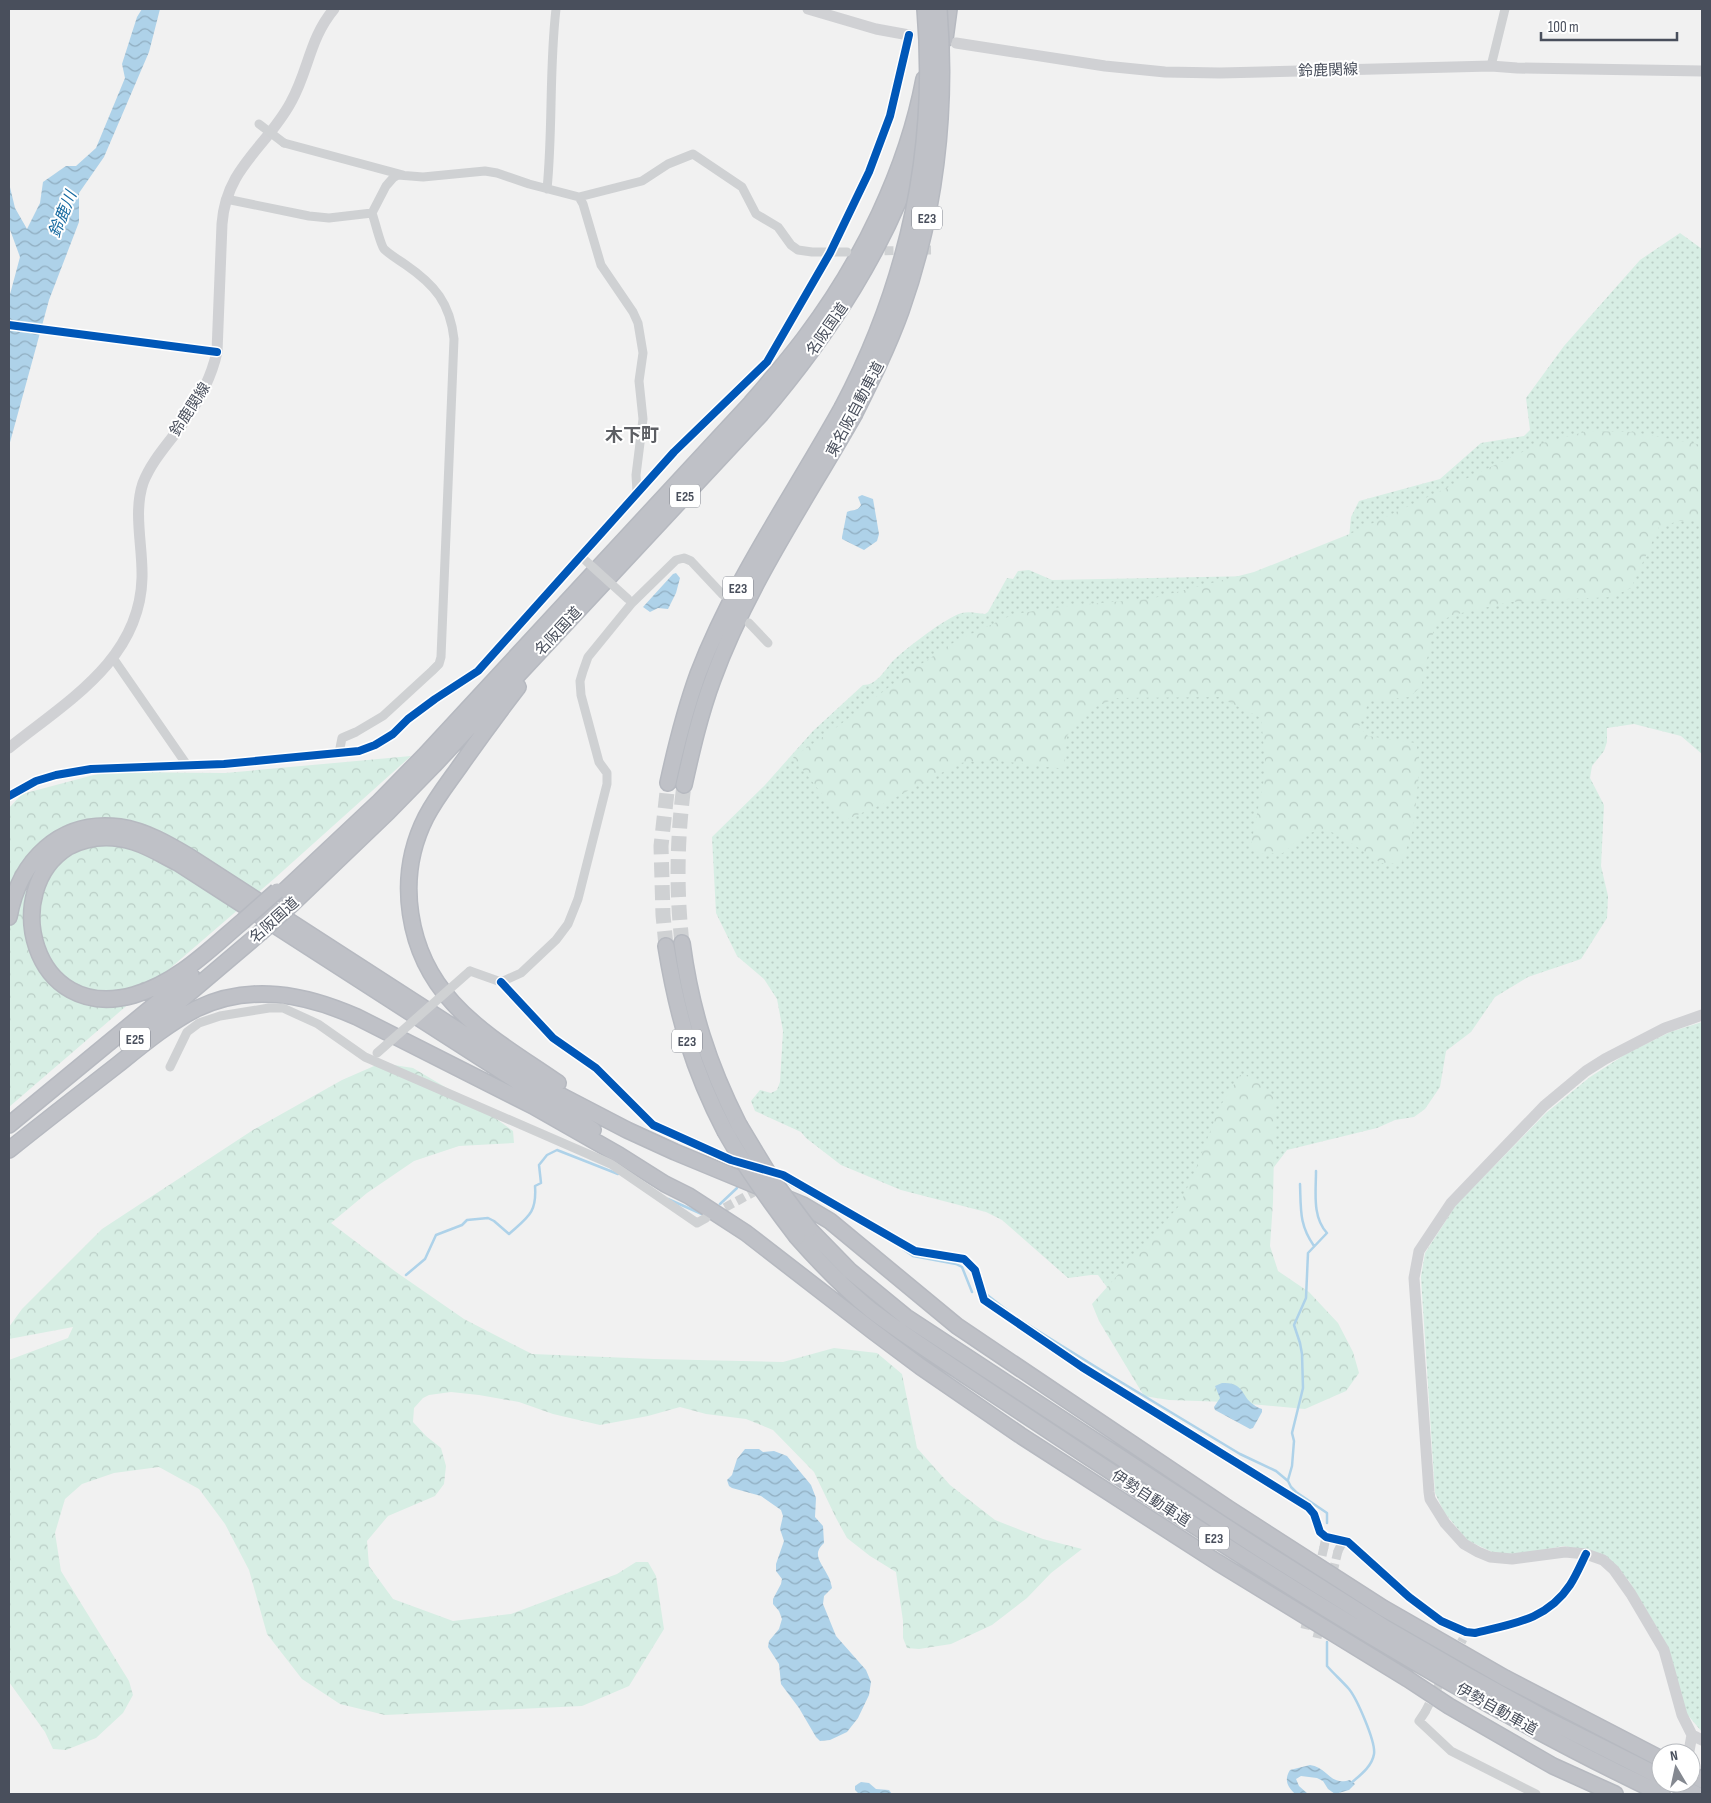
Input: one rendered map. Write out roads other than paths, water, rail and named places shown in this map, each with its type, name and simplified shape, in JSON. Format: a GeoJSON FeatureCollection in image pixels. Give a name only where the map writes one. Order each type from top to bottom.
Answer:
{"type":"FeatureCollection","features":[{"type":"Feature","properties":{"kind":"highway","name":"東名阪自動車道"},"geometry":{"type":"LineString","coordinates":[[684,785],[701,714],[726,647],[848,411],[888,306],[910,230],[924,147],[927,109],[927,30],[925,9]]}},
{"type":"Feature","properties":{"kind":"highway","name":"名阪国道"},"geometry":{"type":"LineString","coordinates":[[284,896],[424,756],[751,404],[807,335],[852,266],[870,232],[900,164],[922,87],[935,9]]}},
{"type":"Feature","properties":{"kind":"highway","name":"東名阪自動車道"},"geometry":{"type":"LineString","coordinates":[[668,783],[686,709],[698,674],[713,640],[746,575],[886,349],[898,319],[924,233],[932,192],[941,110],[942,71],[939,9]]}},
{"type":"Feature","properties":{"kind":"highway","name":"名阪国道"},"geometry":{"type":"LineString","coordinates":[[9,1125],[395,806],[791,380],[843,307],[881,241],[913,167],[927,125],[936,87],[948,9]]}},
{"type":"Feature","properties":{"kind":"highway"},"geometry":{"type":"LineString","coordinates":[[569,620],[442,790],[426,818],[416,842],[411,861],[409,909],[420,950],[432,977],[453,1003],[481,1030],[572,1092],[675,1152]]}},
{"type":"Feature","properties":{"kind":"highway"},"geometry":{"type":"LineString","coordinates":[[9,917],[15,894],[27,869],[40,852],[57,839],[75,831],[94,826],[121,827],[146,834],[190,857],[552,1090],[627,1130],[803,1205],[830,1221],[956,1326],[1229,1509],[1383,1608],[1505,1678],[1651,1754]]}},
{"type":"Feature","properties":{"kind":"highway"},"geometry":{"type":"LineString","coordinates":[[250,926],[159,985],[134,995],[108,999],[87,998],[75,994],[54,982],[38,966],[24,922],[26,896],[30,887],[41,868],[56,853],[77,842],[98,837],[122,839],[148,848],[178,864],[568,1113],[670,1180],[689,1196]]}},
{"type":"Feature","properties":{"kind":"highway","name":"名阪国道"},"geometry":{"type":"LineString","coordinates":[[9,1142],[98,1070],[250,926]]}},
{"type":"Feature","properties":{"kind":"highway","name":"E23"},"geometry":{"type":"LineString","coordinates":[[682,943],[686,974],[702,1039],[713,1070],[739,1125],[803,1233]]}},
{"type":"Feature","properties":{"kind":"highway","name":"E23"},"geometry":{"type":"LineString","coordinates":[[666,946],[678,1010],[699,1077],[725,1131],[756,1183],[803,1233]]}},
{"type":"Feature","properties":{"kind":"highway"},"geometry":{"type":"LineString","coordinates":[[9,1150],[160,1032],[196,1009],[217,1001],[241,996],[273,994],[292,995],[313,1000],[357,1016],[533,1106],[619,1155],[665,1184],[689,1196],[746,1232],[889,1344],[1028,1440],[1217,1562],[1457,1711],[1552,1766],[1615,1794]]}},
{"type":"Feature","properties":{"kind":"highway","name":"伊勢自動車道"},"geometry":{"type":"LineString","coordinates":[[803,1233],[906,1317],[1260,1549],[1387,1629],[1465,1674],[1548,1720],[1651,1772]]}},
{"type":"Feature","properties":{"kind":"highway","name":"伊勢自動車道"},"geometry":{"type":"LineString","coordinates":[[803,1233],[819,1262],[872,1310],[1005,1402],[1204,1532],[1377,1641],[1442,1679],[1548,1737],[1662,1794]]}},
{"type":"Feature","properties":{"kind":"main road","name":"鈴鹿関線"},"geometry":{"type":"LineString","coordinates":[[9,748],[86,686],[113,658],[126,637],[139,602],[142,564],[138,512],[143,484],[156,459],[198,401],[210,377],[217,352],[223,208],[240,168],[291,102],[299,86],[313,42],[320,27],[334,9]]}},
{"type":"Feature","properties":{"kind":"main road"},"geometry":{"type":"LineString","coordinates":[[808,9],[876,29],[909,35]]}},
{"type":"Feature","properties":{"kind":"main road","name":"鈴鹿関線"},"geometry":{"type":"LineString","coordinates":[[956,43],[1105,66],[1165,72],[1220,73],[1492,66],[1702,72]]}},
{"type":"Feature","properties":{"kind":"main road"},"geometry":{"type":"LineString","coordinates":[[1697,1738],[1682,1715],[1676,1699],[1664,1650],[1614,1570],[1604,1560],[1586,1554],[1564,1552],[1512,1559],[1490,1557],[1464,1544],[1445,1523],[1435,1508],[1430,1499],[1427,1469],[1415,1268],[1419,1251],[1451,1203],[1538,1112],[1566,1086],[1586,1071],[1629,1046],[1665,1028],[1702,1015]]}},
{"type":"Feature","properties":{"kind":"street"},"geometry":{"type":"LineString","coordinates":[[547,189],[551,150],[552,41],[556,9]]}},
{"type":"Feature","properties":{"kind":"street"},"geometry":{"type":"LineString","coordinates":[[1492,66],[1505,9]]}},
{"type":"Feature","properties":{"kind":"street"},"geometry":{"type":"LineString","coordinates":[[9,796],[36,781],[56,775],[91,770],[224,764],[359,751],[375,746],[393,734],[408,719],[435,698],[478,671],[546,593],[584,559],[637,492],[688,438],[767,362],[830,252],[869,172],[890,116],[909,35]]}},
{"type":"Feature","properties":{"kind":"street"},"geometry":{"type":"LineString","coordinates":[[259,124],[284,143],[401,173],[406,176]]}},
{"type":"Feature","properties":{"kind":"street"},"geometry":{"type":"LineString","coordinates":[[339,752],[342,738],[383,716],[439,664],[441,657],[454,363],[453,325],[446,306],[437,292],[423,277],[382,248],[372,213],[386,186],[393,178],[398,175],[423,176],[497,173],[579,197],[642,180],[668,164],[693,154],[742,187],[756,214],[778,227],[791,245],[798,250],[846,252]]}},
{"type":"Feature","properties":{"kind":"street"},"geometry":{"type":"LineString","coordinates":[[579,197],[583,204],[600,265],[633,312],[638,323],[643,354],[639,381],[643,419],[636,475],[637,492]]}},
{"type":"Feature","properties":{"kind":"street"},"geometry":{"type":"LineString","coordinates":[[226,199],[329,218],[372,213]]}},
{"type":"Feature","properties":{"kind":"street"},"geometry":{"type":"LineString","coordinates":[[9,325],[217,352]]}},
{"type":"Feature","properties":{"kind":"street"},"geometry":{"type":"LineString","coordinates":[[501,982],[521,973],[556,940],[568,924],[578,899],[607,784],[606,773],[599,762],[581,695],[580,681],[588,657],[630,601],[676,560],[684,558],[691,560],[723,595]]}},
{"type":"Feature","properties":{"kind":"street"},"geometry":{"type":"LineString","coordinates":[[584,559],[630,601]]}},
{"type":"Feature","properties":{"kind":"street"},"geometry":{"type":"LineString","coordinates":[[749,623],[768,643]]}},
{"type":"Feature","properties":{"kind":"street"},"geometry":{"type":"LineString","coordinates":[[113,658],[187,765]]}},
{"type":"Feature","properties":{"kind":"street"},"geometry":{"type":"LineString","coordinates":[[377,1052],[470,971],[501,982],[553,1038],[596,1068],[653,1125],[730,1160],[780,1177],[915,1252],[964,1258],[975,1270],[984,1300],[1082,1367],[1308,1506],[1314,1514],[1320,1532],[1326,1537],[1348,1542],[1426,1612],[1465,1636],[1526,1621],[1553,1606],[1570,1585],[1586,1554]]}},
{"type":"Feature","properties":{"kind":"street"},"geometry":{"type":"LineString","coordinates":[[170,1067],[187,1032],[198,1023],[269,1008],[283,1008],[318,1024],[365,1057],[611,1164],[697,1223],[706,1218]]}},
{"type":"Feature","properties":{"kind":"street"},"geometry":{"type":"LineString","coordinates":[[1324,1547],[1326,1537]]}},
{"type":"Feature","properties":{"kind":"street"},"geometry":{"type":"LineString","coordinates":[[1338,1551],[1343,1541]]}},
{"type":"Feature","properties":{"kind":"street"},"geometry":{"type":"LineString","coordinates":[[1425,1712],[1419,1721],[1450,1751],[1536,1794]]}},
{"type":"Feature","properties":{"kind":"water","name":"鈴鹿川"},"geometry":{"type":"Polygon","coordinates":[[[142,9],[160,9],[149,52],[104,157],[79,193],[79,222],[49,300],[9,446],[9,298],[20,257],[9,227],[9,183],[15,208],[27,229],[40,203],[43,182],[66,166],[76,166],[96,148],[125,78],[122,64],[137,17],[142,9]]]}},
{"type":"Feature","properties":{"kind":"water"},"geometry":{"type":"Polygon","coordinates":[[[862,495],[873,499],[879,534],[877,541],[864,550],[842,539],[847,512],[856,510],[861,505],[858,497],[862,495]]]}},
{"type":"Feature","properties":{"kind":"water"},"geometry":{"type":"Polygon","coordinates":[[[676,573],[680,578],[676,593],[668,609],[658,608],[650,612],[643,607],[673,574],[676,573]]]}},
{"type":"Feature","properties":{"kind":"water"},"geometry":{"type":"Polygon","coordinates":[[[1222,1383],[1239,1387],[1251,1403],[1262,1409],[1253,1428],[1250,1429],[1215,1410],[1214,1407],[1220,1398],[1215,1386],[1222,1383]]]}},
{"type":"Feature","properties":{"kind":"water"},"geometry":{"type":"Polygon","coordinates":[[[745,1449],[759,1449],[763,1452],[774,1451],[787,1456],[811,1485],[816,1498],[815,1517],[823,1526],[824,1543],[818,1551],[818,1555],[832,1588],[824,1596],[823,1604],[836,1636],[866,1670],[871,1682],[869,1695],[858,1718],[847,1732],[830,1740],[820,1741],[816,1737],[799,1708],[781,1684],[779,1664],[768,1647],[769,1641],[779,1629],[782,1619],[779,1611],[773,1604],[773,1599],[782,1579],[776,1571],[776,1564],[784,1541],[780,1529],[783,1516],[781,1510],[761,1496],[729,1486],[727,1480],[732,1475],[737,1459],[745,1449]]]}},
{"type":"Feature","properties":{"kind":"water"},"geometry":{"type":"Polygon","coordinates":[[[1310,1765],[1321,1769],[1333,1779],[1338,1781],[1350,1780],[1355,1784],[1349,1790],[1335,1794],[1328,1789],[1323,1781],[1317,1778],[1301,1776],[1296,1779],[1299,1786],[1308,1794],[1295,1794],[1287,1783],[1290,1770],[1310,1765]]]}},
{"type":"Feature","properties":{"kind":"water"},"geometry":{"type":"Polygon","coordinates":[[[861,1782],[869,1783],[876,1789],[889,1790],[892,1794],[859,1794],[855,1790],[855,1786],[861,1782]]]}},
{"type":"Feature","properties":{"kind":"waterway"},"geometry":{"type":"LineString","coordinates":[[406,1275],[425,1259],[436,1235],[462,1225],[467,1220],[488,1218],[509,1234],[533,1209],[535,1186],[541,1183],[539,1165],[547,1155],[557,1150],[618,1174]]}},
{"type":"Feature","properties":{"kind":"waterway"},"geometry":{"type":"LineString","coordinates":[[1288,1480],[1292,1466],[1294,1441],[1292,1433],[1303,1388],[1302,1354],[1294,1325],[1306,1298],[1308,1253],[1327,1233],[1322,1227],[1317,1212],[1316,1171]]}},
{"type":"Feature","properties":{"kind":"waterway"},"geometry":{"type":"LineString","coordinates":[[780,1179],[810,1195]]}},
{"type":"Feature","properties":{"kind":"waterway"},"geometry":{"type":"LineString","coordinates":[[1300,1184],[1303,1224],[1314,1246]]}},
{"type":"Feature","properties":{"kind":"waterway"},"geometry":{"type":"LineString","coordinates":[[720,1204],[737,1188]]}},
{"type":"Feature","properties":{"kind":"waterway"},"geometry":{"type":"LineString","coordinates":[[668,1199],[704,1215]]}},
{"type":"Feature","properties":{"kind":"waterway"},"geometry":{"type":"LineString","coordinates":[[903,1249],[913,1256],[956,1264],[962,1267],[972,1292]]}},
{"type":"Feature","properties":{"kind":"waterway"},"geometry":{"type":"LineString","coordinates":[[986,1294],[1009,1312]]}},
{"type":"Feature","properties":{"kind":"waterway"},"geometry":{"type":"LineString","coordinates":[[1022,1321],[1240,1454],[1276,1471],[1288,1481],[1296,1492],[1327,1513],[1327,1523]]}},
{"type":"Feature","properties":{"kind":"waterway"},"geometry":{"type":"LineString","coordinates":[[1327,1642],[1327,1666],[1352,1694],[1361,1711],[1374,1748],[1371,1763],[1350,1784]]}},
{"type":"Feature","properties":{"kind":"tunnel"},"geometry":{"type":"LineString","coordinates":[[871,251],[931,250]]}},
{"type":"Feature","properties":{"kind":"tunnel"},"geometry":{"type":"LineString","coordinates":[[666,946],[661,846],[668,783]]}},
{"type":"Feature","properties":{"kind":"tunnel"},"geometry":{"type":"LineString","coordinates":[[682,943],[678,864],[684,785]]}},
{"type":"Feature","properties":{"kind":"tunnel"},"geometry":{"type":"LineString","coordinates":[[713,1214],[763,1187]]}},
{"type":"Feature","properties":{"kind":"tunnel"},"geometry":{"type":"LineString","coordinates":[[1319,1569],[1324,1547]]}},
{"type":"Feature","properties":{"kind":"tunnel"},"geometry":{"type":"LineString","coordinates":[[1317,1638],[1338,1551]]}},
{"type":"Feature","properties":{"kind":"tunnel"},"geometry":{"type":"LineString","coordinates":[[1305,1629],[1312,1596]]}},
{"type":"Feature","properties":{"kind":"tunnel"},"geometry":{"type":"LineString","coordinates":[[1455,1654],[1463,1639]]}},
{"type":"Feature","properties":{"kind":"tunnel"},"geometry":{"type":"LineString","coordinates":[[1425,1712],[1444,1675]]}},
{"type":"Feature","properties":{"kind":"district","name":"木下町"},"geometry":{"type":"Point","coordinates":[632,435]}}]}
